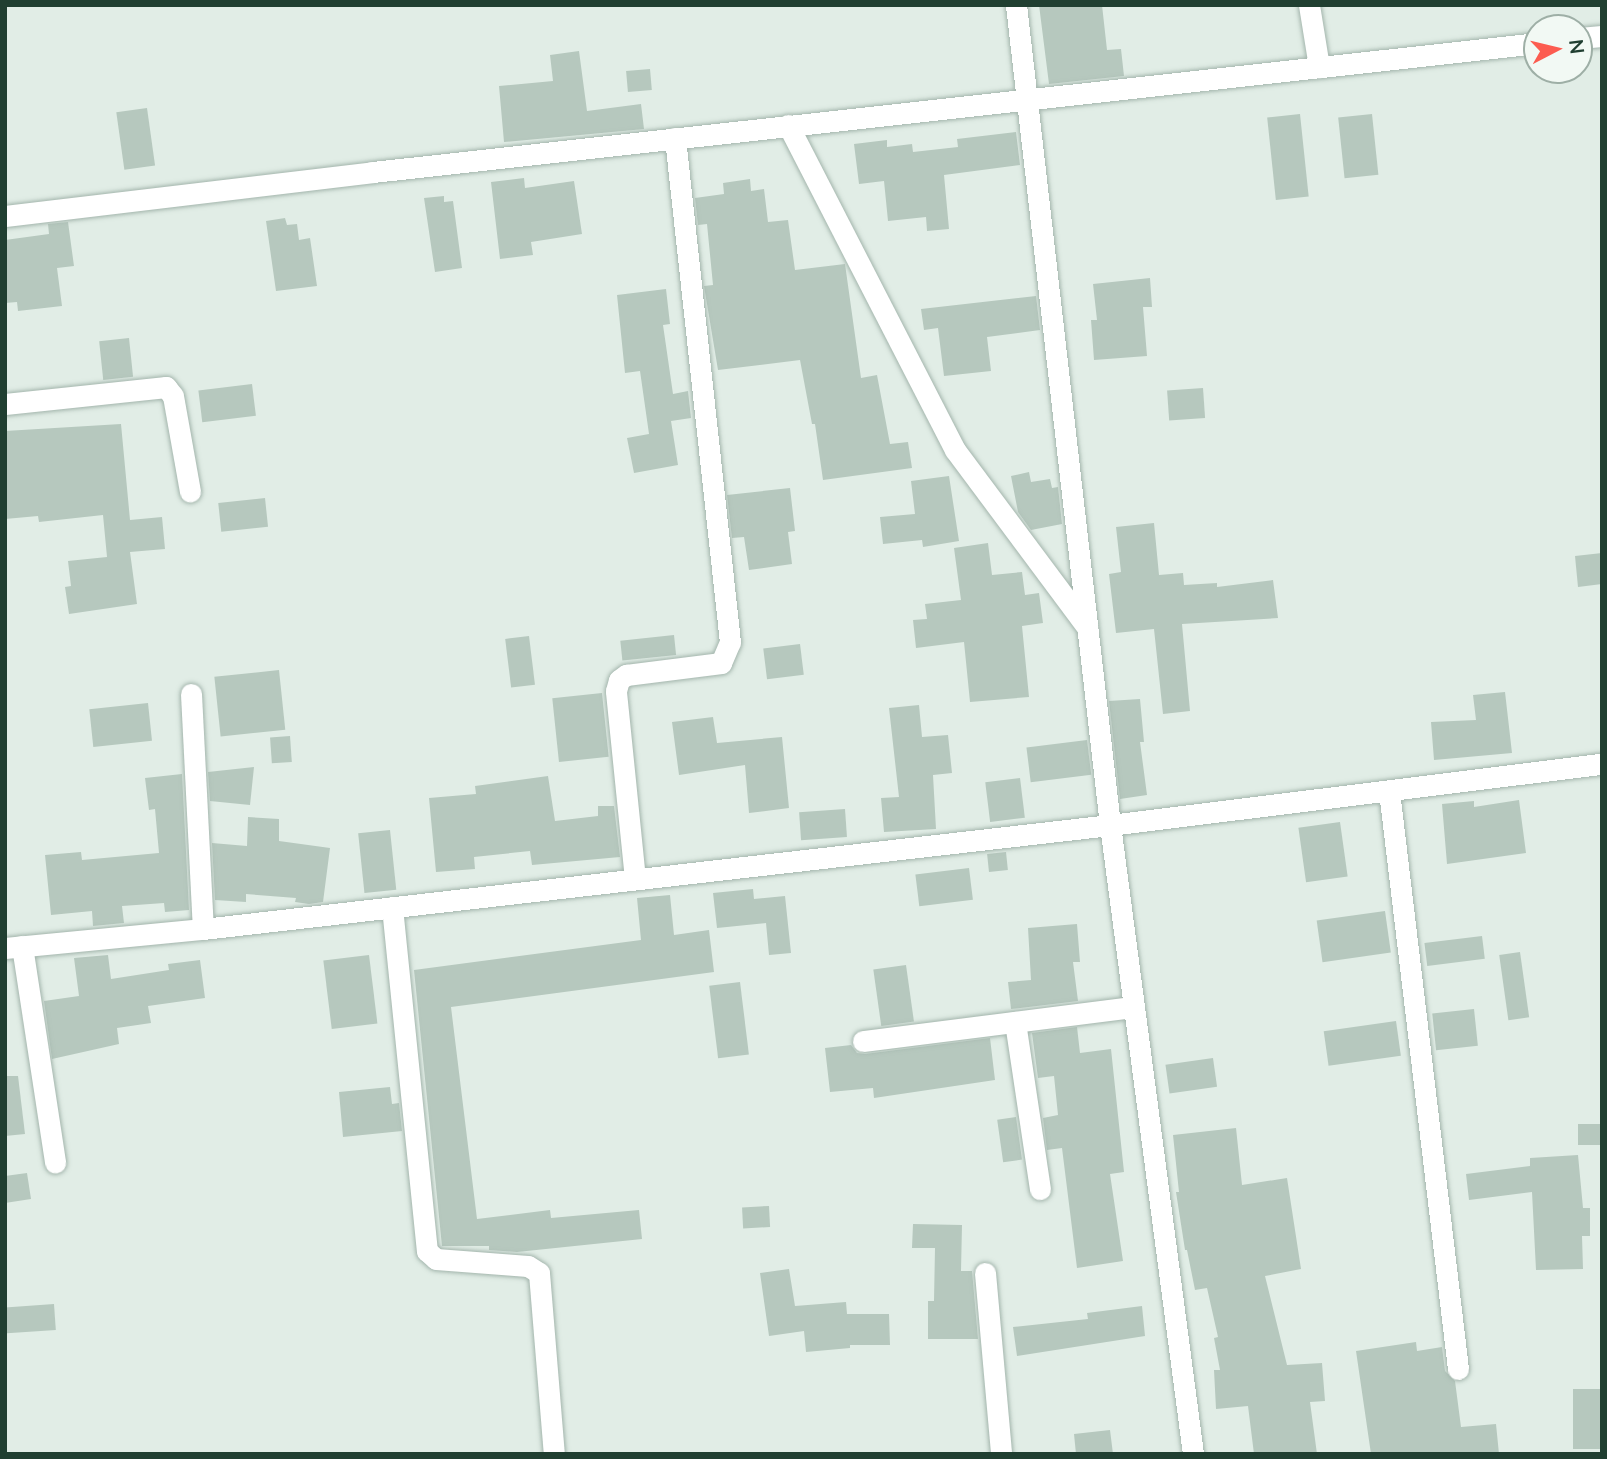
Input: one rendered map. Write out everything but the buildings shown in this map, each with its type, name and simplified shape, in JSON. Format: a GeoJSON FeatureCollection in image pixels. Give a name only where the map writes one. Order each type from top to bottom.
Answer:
{"type":"FeatureCollection","features":[{"type":"Feature","properties":{"kind":"street"},"geometry":{"type":"LineString","coordinates":[[1016,5],[1110,825],[1193,1454]]}},
{"type":"Feature","properties":{"kind":"street"},"geometry":{"type":"LineString","coordinates":[[1309,5],[1319,67]]}},
{"type":"Feature","properties":{"kind":"street"},"geometry":{"type":"LineString","coordinates":[[5,216],[788,125],[1523,45]]}},
{"type":"Feature","properties":{"kind":"street"},"geometry":{"type":"LineString","coordinates":[[788,125],[955,450],[1088,627]]}},
{"type":"Feature","properties":{"kind":"street"},"geometry":{"type":"LineString","coordinates":[[635,879],[616,691],[619,680],[626,675],[721,663],[730,642],[674,138]]}},
{"type":"Feature","properties":{"kind":"street"},"geometry":{"type":"LineString","coordinates":[[5,404],[166,387],[173,396],[190,491]]}},
{"type":"Feature","properties":{"kind":"street"},"geometry":{"type":"LineString","coordinates":[[191,694],[203,929]]}},
{"type":"Feature","properties":{"kind":"street"},"geometry":{"type":"LineString","coordinates":[[55,1162],[14,947],[203,929],[1110,825],[1602,764]]}},
{"type":"Feature","properties":{"kind":"street"},"geometry":{"type":"LineString","coordinates":[[1389,791],[1458,1369]]}},
{"type":"Feature","properties":{"kind":"street"},"geometry":{"type":"LineString","coordinates":[[392,907],[427,1251],[436,1259],[528,1266],[539,1273],[554,1454]]}},
{"type":"Feature","properties":{"kind":"street"},"geometry":{"type":"LineString","coordinates":[[863,1041],[1134,1007]]}},
{"type":"Feature","properties":{"kind":"street"},"geometry":{"type":"LineString","coordinates":[[1015,1022],[1040,1188]]}},
{"type":"Feature","properties":{"kind":"street"},"geometry":{"type":"LineString","coordinates":[[985,1273],[1001,1454]]}}]}
